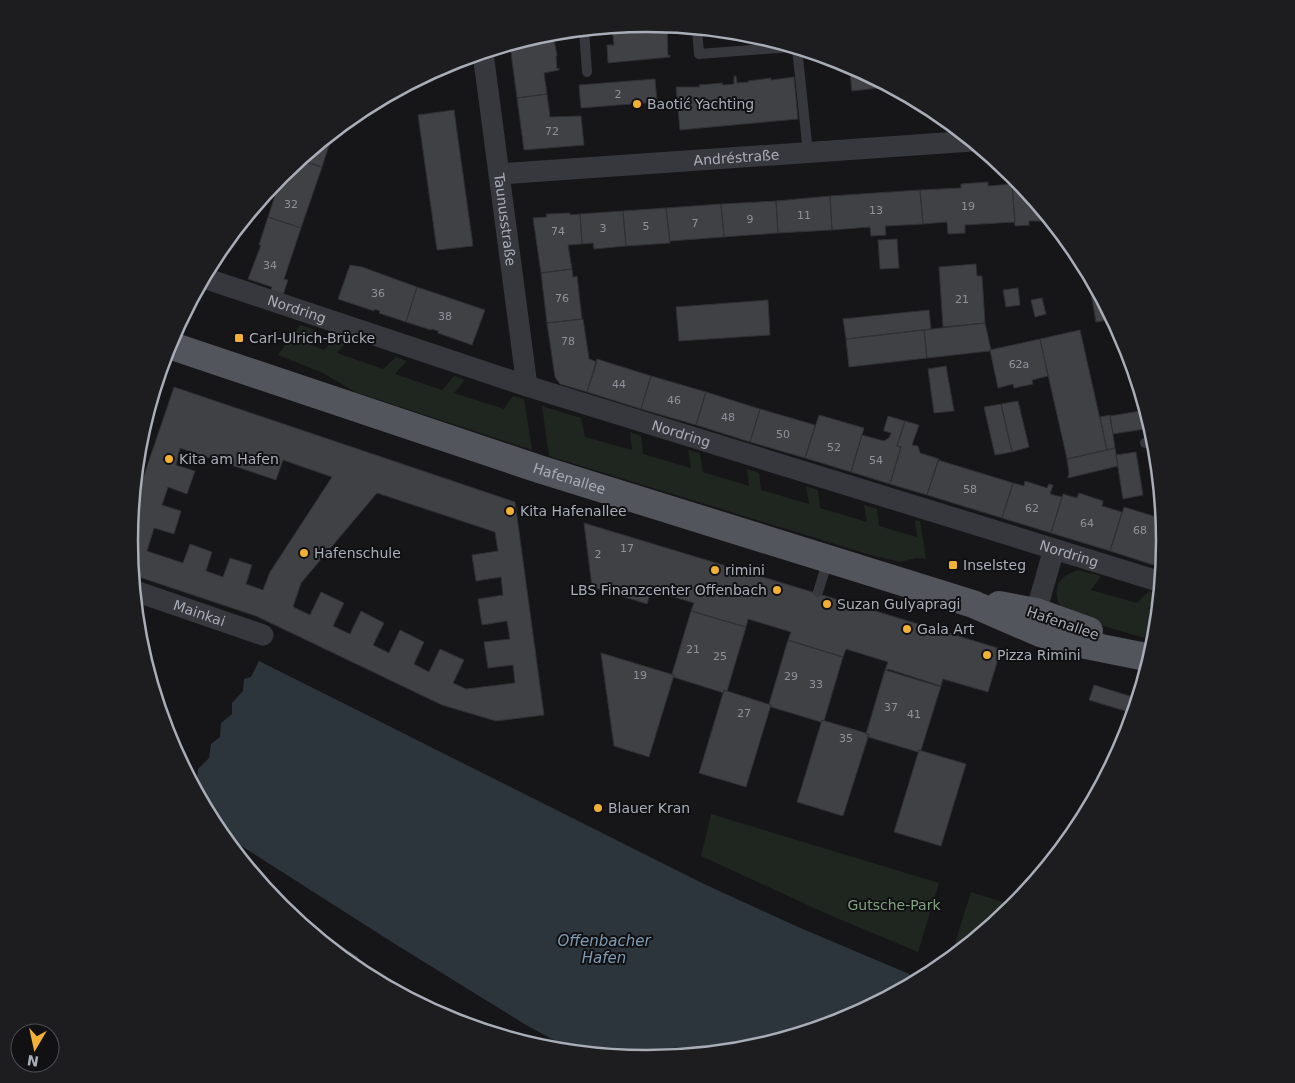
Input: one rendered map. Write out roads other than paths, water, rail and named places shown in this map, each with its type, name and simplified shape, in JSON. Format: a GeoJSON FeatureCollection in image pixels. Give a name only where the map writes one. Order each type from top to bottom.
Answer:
{"type":"FeatureCollection","features":[{"type":"Feature","properties":{"kind":"main road","name":"Hafenallee"},"geometry":{"type":"LineString","coordinates":[[177,348],[539,469],[973,604],[1040,633],[1076,644],[1143,656]]}},
{"type":"Feature","properties":{"kind":"main road","name":"Hafenallee"},"geometry":{"type":"LineString","coordinates":[[973,604],[1007,606],[1036,612],[1075,625],[1144,655]]}},
{"type":"Feature","properties":{"kind":"street","name":"Taunusstraße"},"geometry":{"type":"LineString","coordinates":[[484,60],[527,386]]}},
{"type":"Feature","properties":{"kind":"street","name":"Andréstraße"},"geometry":{"type":"LineString","coordinates":[[499,174],[963,143]]}},
{"type":"Feature","properties":{"kind":"street","name":"Nordring"},"geometry":{"type":"LineString","coordinates":[[211,280],[527,386],[1155,580]]}},
{"type":"Feature","properties":{"kind":"street"},"geometry":{"type":"LineString","coordinates":[[1036,612],[1054,549]]}},
{"type":"Feature","properties":{"kind":"street","name":"Mainkai"},"geometry":{"type":"LineString","coordinates":[[142,593],[263,635]]}},
{"type":"Feature","properties":{"kind":"lane"},"geometry":{"type":"LineString","coordinates":[[697,35],[699,54],[773,48]]}},
{"type":"Feature","properties":{"kind":"lane"},"geometry":{"type":"LineString","coordinates":[[584,37],[587,72]]}},
{"type":"Feature","properties":{"kind":"lane"},"geometry":{"type":"LineString","coordinates":[[798,56],[808,153]]}},
{"type":"Feature","properties":{"kind":"lane"},"geometry":{"type":"LineString","coordinates":[[818,592],[828,559]]}},
{"type":"Feature","properties":{"kind":"water","name":"Offenbacher Hafen"},"geometry":{"type":"Polygon","coordinates":[[[259,661],[704,884],[798,927],[913,975],[873,998],[842,1012],[779,1033],[747,1041],[681,1049],[648,1050],[614,1049],[559,1043],[526,1025],[395,944],[239,845],[224,824],[197,778],[198,769],[209,758],[211,744],[220,737],[221,723],[232,714],[232,703],[243,691],[244,679],[251,677],[259,661]]]}},
{"type":"Feature","properties":{"kind":"place","name":"Baotić Yachting"},"geometry":{"type":"Point","coordinates":[637,104]}},
{"type":"Feature","properties":{"kind":"place","name":"Carl-Ulrich-Brücke"},"geometry":{"type":"Point","coordinates":[239,338]}},
{"type":"Feature","properties":{"kind":"place","name":"Kita am Hafen"},"geometry":{"type":"Point","coordinates":[169,459]}},
{"type":"Feature","properties":{"kind":"place","name":"Kita Hafenallee"},"geometry":{"type":"Point","coordinates":[510,511]}},
{"type":"Feature","properties":{"kind":"place","name":"Hafenschule"},"geometry":{"type":"Point","coordinates":[304,553]}},
{"type":"Feature","properties":{"kind":"place","name":"Inselsteg"},"geometry":{"type":"Point","coordinates":[953,565]}},
{"type":"Feature","properties":{"kind":"place","name":"rimini"},"geometry":{"type":"Point","coordinates":[715,570]}},
{"type":"Feature","properties":{"kind":"place","name":"LBS Finanzcenter Offenbach"},"geometry":{"type":"Point","coordinates":[777,590]}},
{"type":"Feature","properties":{"kind":"place","name":"Suzan Gulyapragi"},"geometry":{"type":"Point","coordinates":[827,604]}},
{"type":"Feature","properties":{"kind":"place","name":"Gala Art"},"geometry":{"type":"Point","coordinates":[907,629]}},
{"type":"Feature","properties":{"kind":"place","name":"Pizza Rimini"},"geometry":{"type":"Point","coordinates":[987,655]}},
{"type":"Feature","properties":{"kind":"place","name":"Blauer Kran"},"geometry":{"type":"Point","coordinates":[598,808]}},
{"type":"Feature","properties":{"kind":"park label","name":"Gutsche-Park"},"geometry":{"type":"Point","coordinates":[894,905]}}]}
